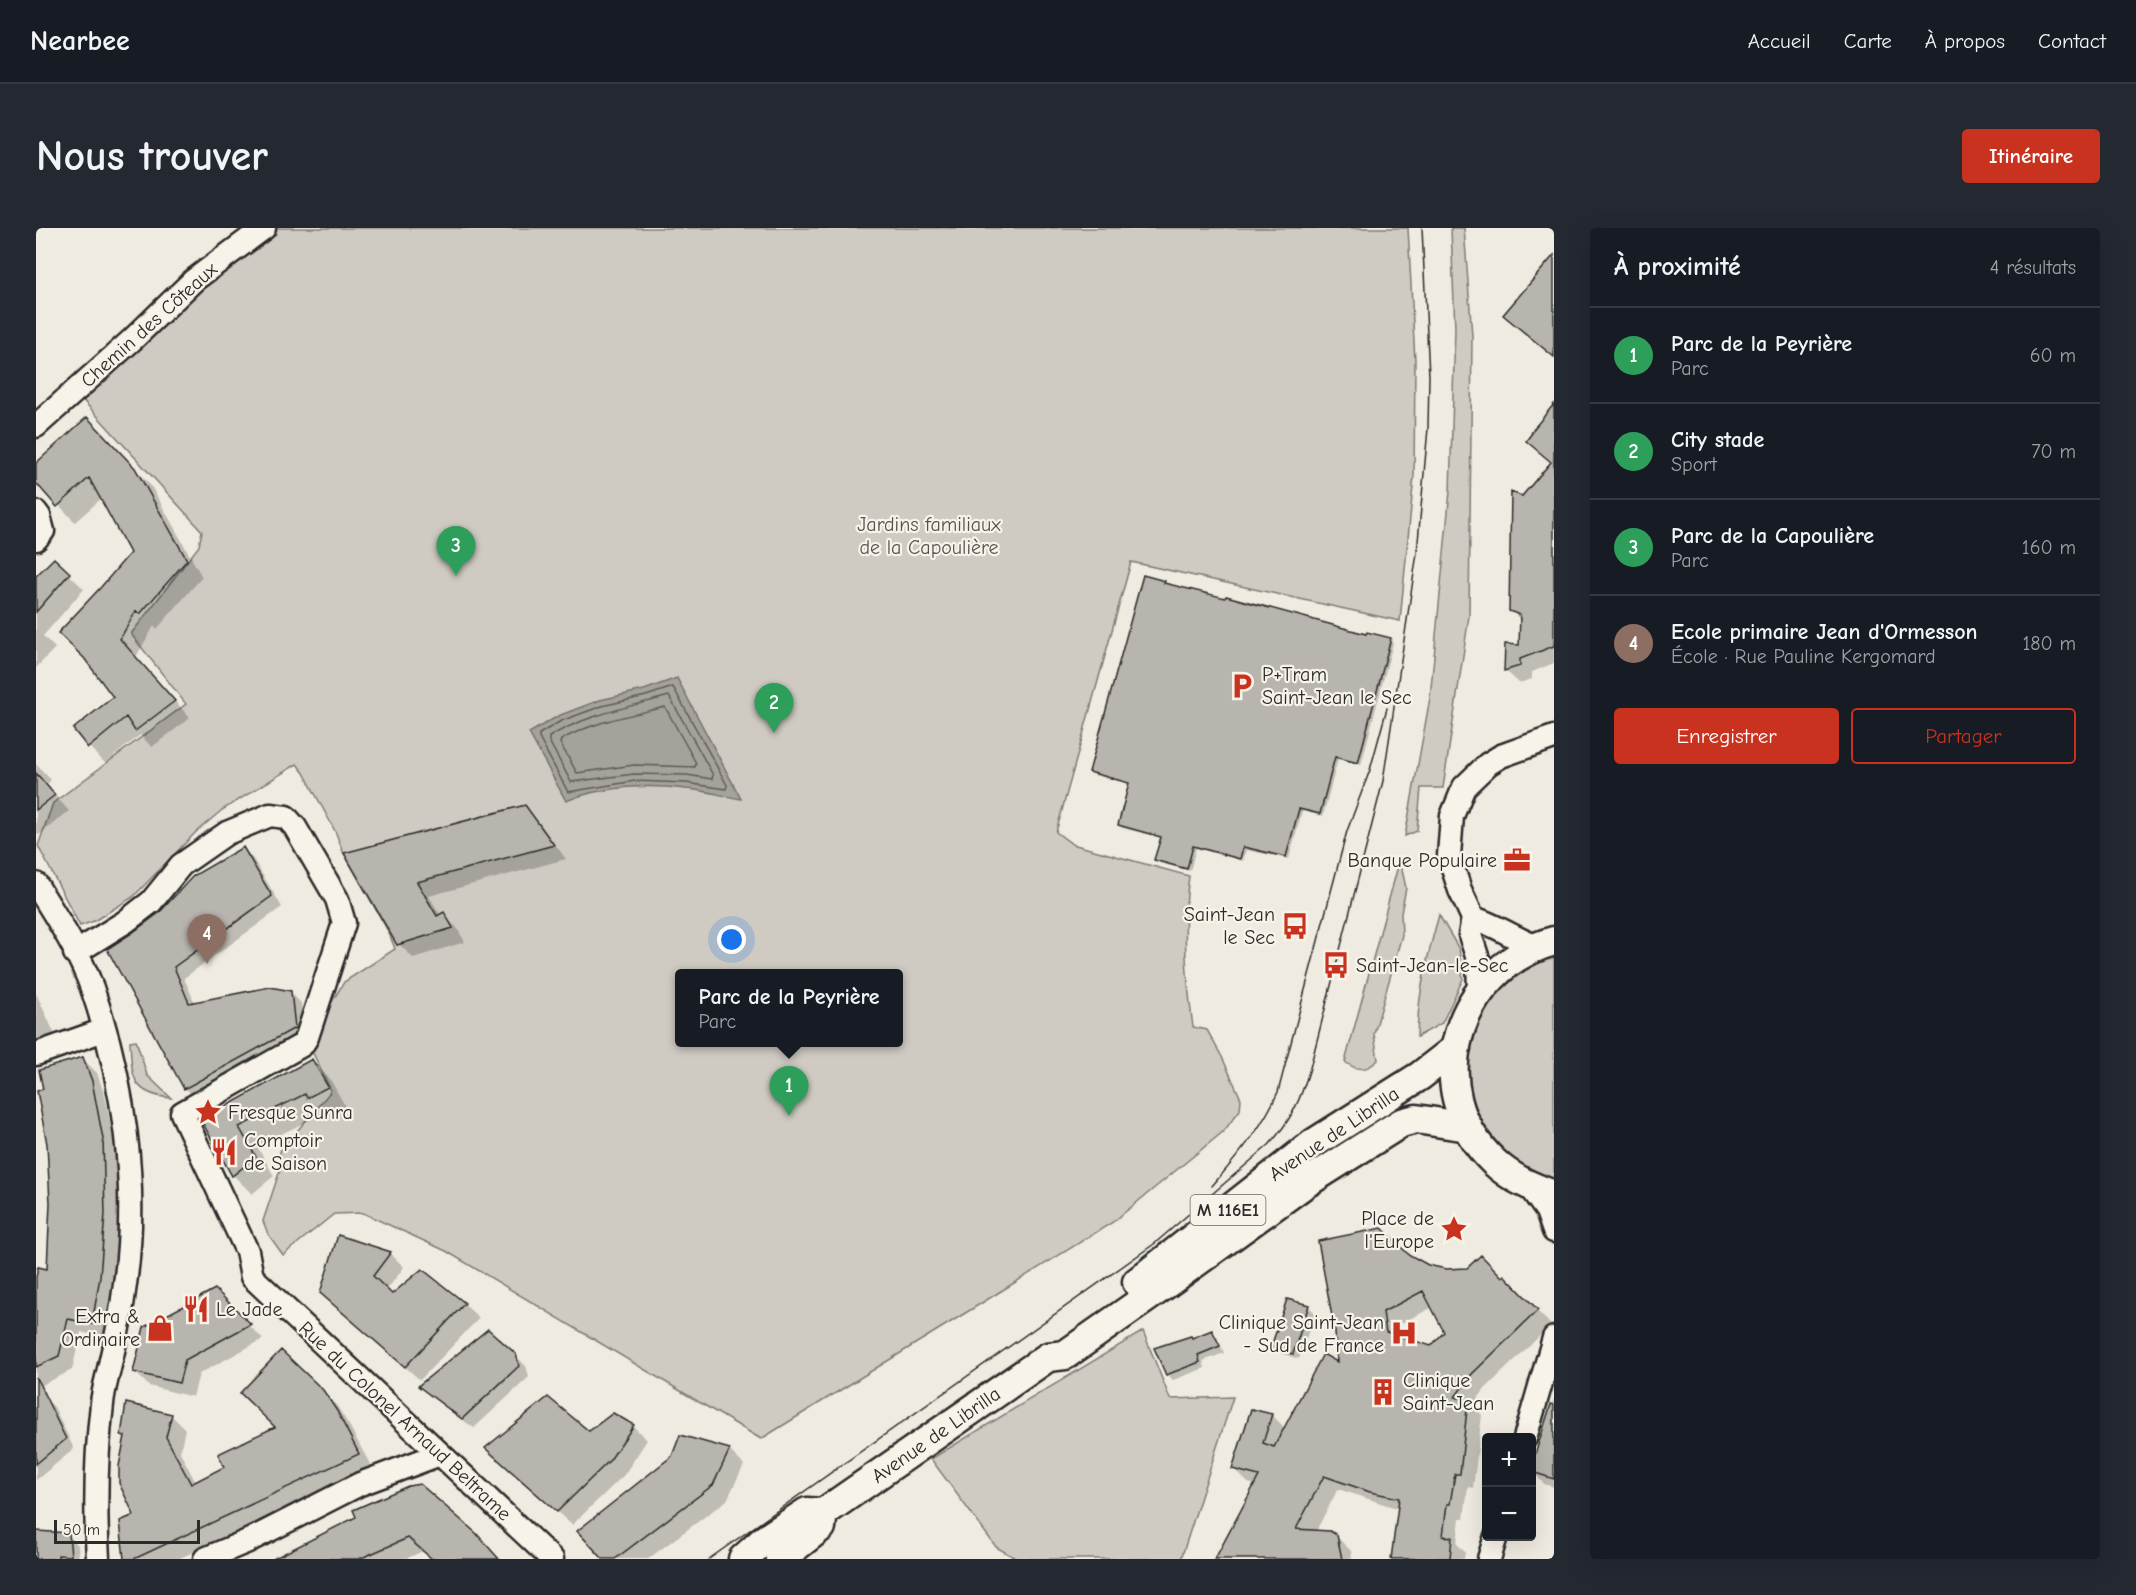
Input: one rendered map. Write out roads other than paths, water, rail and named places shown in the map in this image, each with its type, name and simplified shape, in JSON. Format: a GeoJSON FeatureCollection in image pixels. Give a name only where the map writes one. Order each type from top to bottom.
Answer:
{"type":"FeatureCollection","features":[{"type":"Feature","properties":{"kind":"main road"},"geometry":{"type":"LineString","coordinates":[[1541,1191],[1510,1176],[1480,1145],[1468,1127],[1459,1102],[1454,1075],[1460,1028],[1479,991],[1494,973],[1513,958],[1544,944]]}},
{"type":"Feature","properties":{"kind":"main road","name":"Avenue de Librilla"},"geometry":{"type":"LineString","coordinates":[[1048,1357],[1055,1339],[1148,1274],[1274,1173],[1314,1143],[1420,1076],[1456,1048]]}},
{"type":"Feature","properties":{"kind":"main road","name":"Avenue de Librilla"},"geometry":{"type":"LineString","coordinates":[[742,1559],[765,1553],[807,1512],[823,1513],[1048,1357],[1065,1355],[1328,1168],[1401,1124],[1416,1119],[1468,1127]]}},
{"type":"Feature","properties":{"kind":"main road"},"geometry":{"type":"LineString","coordinates":[[1314,1143],[1328,1168]]}},
{"type":"Feature","properties":{"kind":"street","name":"Chemin des Côteaux"},"geometry":{"type":"LineString","coordinates":[[36,426],[194,280],[264,228]]}},
{"type":"Feature","properties":{"kind":"street"},"geometry":{"type":"LineString","coordinates":[[36,512],[43,531],[36,539]]}},
{"type":"Feature","properties":{"kind":"street"},"geometry":{"type":"LineString","coordinates":[[1479,991],[1478,959],[1470,935],[1473,918],[1460,890],[1449,856],[1452,816],[1464,787],[1488,764],[1501,756],[1554,736]]}},
{"type":"Feature","properties":{"kind":"street","name":"Rue du Colonel Arnaud Beltrame"},"geometry":{"type":"LineString","coordinates":[[75,953],[151,902],[181,865],[227,833],[270,815],[286,817],[295,827],[337,899],[344,922],[308,1037],[302,1045],[182,1113],[247,1251],[252,1277],[552,1559]]}},
{"type":"Feature","properties":{"kind":"street"},"geometry":{"type":"LineString","coordinates":[[36,884],[92,987],[111,1051],[121,1100],[127,1148],[130,1199],[125,1284],[102,1403],[96,1479],[98,1559]]}},
{"type":"Feature","properties":{"kind":"street"},"geometry":{"type":"LineString","coordinates":[[1473,918],[1488,922],[1516,939],[1544,944]]}},
{"type":"Feature","properties":{"kind":"street"},"geometry":{"type":"LineString","coordinates":[[36,1054],[104,1030]]}},
{"type":"Feature","properties":{"kind":"street"},"geometry":{"type":"LineString","coordinates":[[1541,1191],[1554,1231]]}},
{"type":"Feature","properties":{"kind":"street"},"geometry":{"type":"LineString","coordinates":[[1526,1433],[1554,1338]]}},
{"type":"Feature","properties":{"kind":"street"},"geometry":{"type":"LineString","coordinates":[[206,1559],[252,1550],[360,1484],[440,1454]]}},
{"type":"Feature","properties":{"kind":"street"},"geometry":{"type":"LineString","coordinates":[[1489,1559],[1494,1541]]}},
{"type":"Feature","properties":{"kind":"water"},"geometry":{"type":"Polygon","coordinates":[[[677,678],[741,799],[671,787],[640,787],[594,792],[566,801],[529,733],[558,716],[600,700],[644,690],[677,678]]]}},
{"type":"Feature","properties":{"kind":"tram line"},"geometry":{"type":"LineString","coordinates":[[709,1559],[1154,1244],[1269,1145],[1284,1127],[1294,1109],[1310,1068],[1383,781],[1417,553],[1428,428],[1429,376],[1422,228]]}},
{"type":"Feature","properties":{"kind":"tram line"},"geometry":{"type":"LineString","coordinates":[[1212,1186],[1257,1130],[1278,1092],[1347,831],[1370,770],[1387,708]]}},
{"type":"Feature","properties":{"kind":"place","name":"Parc de la Capoulière"},"geometry":{"type":"Point","coordinates":[456,576]}},
{"type":"Feature","properties":{"kind":"place","name":"P+Tram Saint-Jean le Sec"},"geometry":{"type":"Point","coordinates":[1242,686]}},
{"type":"Feature","properties":{"kind":"place","name":"City stade"},"geometry":{"type":"Point","coordinates":[774,733]}},
{"type":"Feature","properties":{"kind":"place","name":"Banque Populaire"},"geometry":{"type":"Point","coordinates":[1517,860]}},
{"type":"Feature","properties":{"kind":"place","name":"Saint-Jean le Sec"},"geometry":{"type":"Point","coordinates":[1295,926]}},
{"type":"Feature","properties":{"kind":"place","name":"Ecole primaire Jean d'Ormesson"},"geometry":{"type":"Point","coordinates":[207,964]}},
{"type":"Feature","properties":{"kind":"place","name":"Saint-Jean-le-Sec"},"geometry":{"type":"Point","coordinates":[1336,965]}},
{"type":"Feature","properties":{"kind":"place","name":"Fresque Sunra"},"geometry":{"type":"Point","coordinates":[208,1112]}},
{"type":"Feature","properties":{"kind":"place","name":"Parc de la Peyrière"},"geometry":{"type":"Point","coordinates":[789,1116]}},
{"type":"Feature","properties":{"kind":"place","name":"Comptoir de Saison"},"geometry":{"type":"Point","coordinates":[224,1152]}},
{"type":"Feature","properties":{"kind":"place","name":"Place de l'Europe"},"geometry":{"type":"Point","coordinates":[1454,1229]}},
{"type":"Feature","properties":{"kind":"place","name":"Le Jade"},"geometry":{"type":"Point","coordinates":[196,1309]}},
{"type":"Feature","properties":{"kind":"place","name":"Extra & Ordinaire"},"geometry":{"type":"Point","coordinates":[160,1328]}},
{"type":"Feature","properties":{"kind":"place","name":"Clinique Saint-Jean - Sud de France"},"geometry":{"type":"Point","coordinates":[1404,1333]}},
{"type":"Feature","properties":{"kind":"place","name":"Clinique Saint-Jean"},"geometry":{"type":"Point","coordinates":[1383,1392]}},
{"type":"Feature","properties":{"kind":"park label","name":"Jardins familiaux de la Capoulière"},"geometry":{"type":"Point","coordinates":[929,536]}}]}
